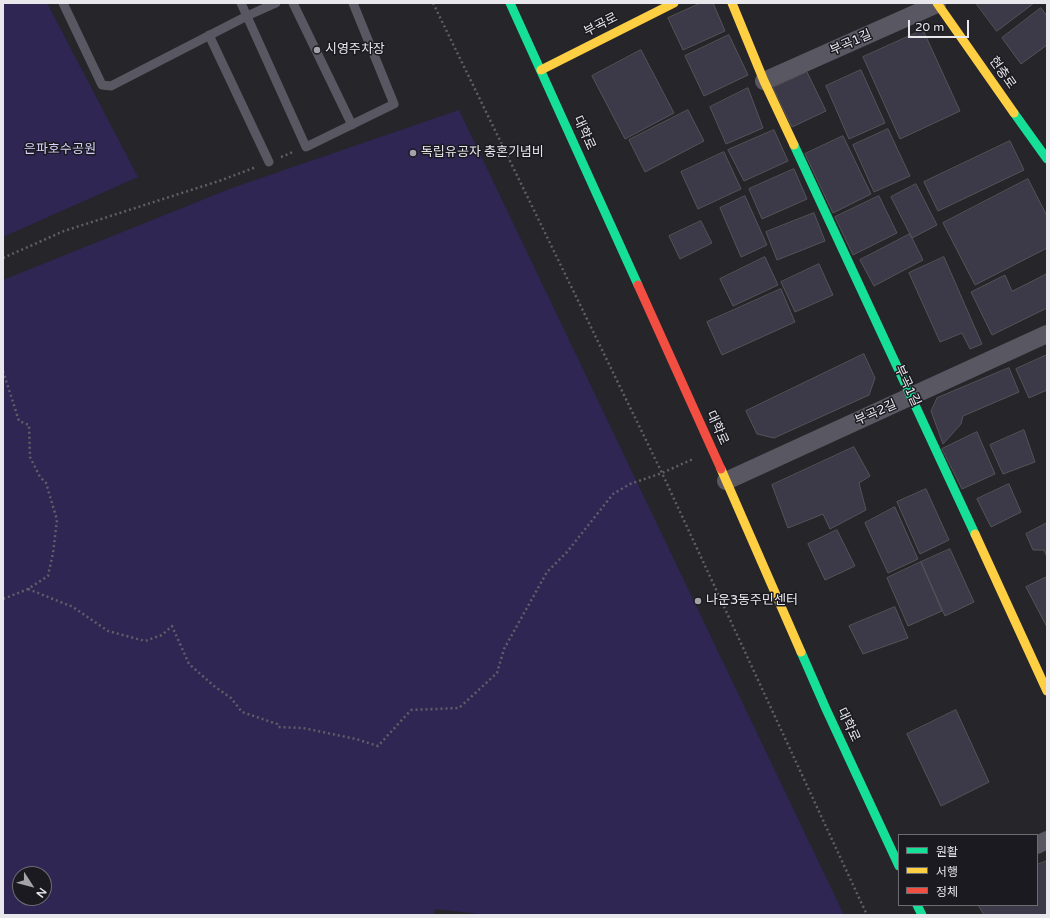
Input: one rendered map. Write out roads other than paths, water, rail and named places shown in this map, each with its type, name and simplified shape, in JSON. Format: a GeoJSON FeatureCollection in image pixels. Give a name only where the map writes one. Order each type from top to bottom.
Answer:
{"type":"FeatureCollection","features":[{"type":"Feature","properties":{"kind":"street","name":"대학로"},"geometry":{"type":"LineString","coordinates":[[510,3],[713,450],[826,709],[898,864]]}},
{"type":"Feature","properties":{"kind":"street","name":"부곡로"},"geometry":{"type":"LineString","coordinates":[[541,70],[674,3]]}},
{"type":"Feature","properties":{"kind":"street","name":"부곡1길"},"geometry":{"type":"LineString","coordinates":[[732,3],[764,81],[1046,686]]}},
{"type":"Feature","properties":{"kind":"street","name":"부곡1길"},"geometry":{"type":"LineString","coordinates":[[764,81],[937,3]]}},
{"type":"Feature","properties":{"kind":"street","name":"현충로"},"geometry":{"type":"LineString","coordinates":[[937,3],[1047,159]]}},
{"type":"Feature","properties":{"kind":"street","name":"부곡2길"},"geometry":{"type":"LineString","coordinates":[[726,481],[1047,334]]}},
{"type":"Feature","properties":{"kind":"street"},"geometry":{"type":"LineString","coordinates":[[1038,844],[1047,840]]}},
{"type":"Feature","properties":{"kind":"lane"},"geometry":{"type":"LineString","coordinates":[[63,3],[102,85],[111,86],[246,16],[276,3]]}},
{"type":"Feature","properties":{"kind":"lane"},"geometry":{"type":"LineString","coordinates":[[241,3],[306,147],[394,104],[352,3]]}},
{"type":"Feature","properties":{"kind":"lane"},"geometry":{"type":"LineString","coordinates":[[293,3],[352,125]]}},
{"type":"Feature","properties":{"kind":"lane"},"geometry":{"type":"LineString","coordinates":[[209,35],[269,162]]}},
{"type":"Feature","properties":{"kind":"place","name":"시영주차장"},"geometry":{"type":"Point","coordinates":[317,50]}},
{"type":"Feature","properties":{"kind":"place","name":"독립유공자 충혼기념비"},"geometry":{"type":"Point","coordinates":[413,153]}},
{"type":"Feature","properties":{"kind":"place","name":"나운3동주민센터"},"geometry":{"type":"Point","coordinates":[698,601]}},
{"type":"Feature","properties":{"kind":"park label","name":"은파호수공원"},"geometry":{"type":"Point","coordinates":[60,150]}}]}
